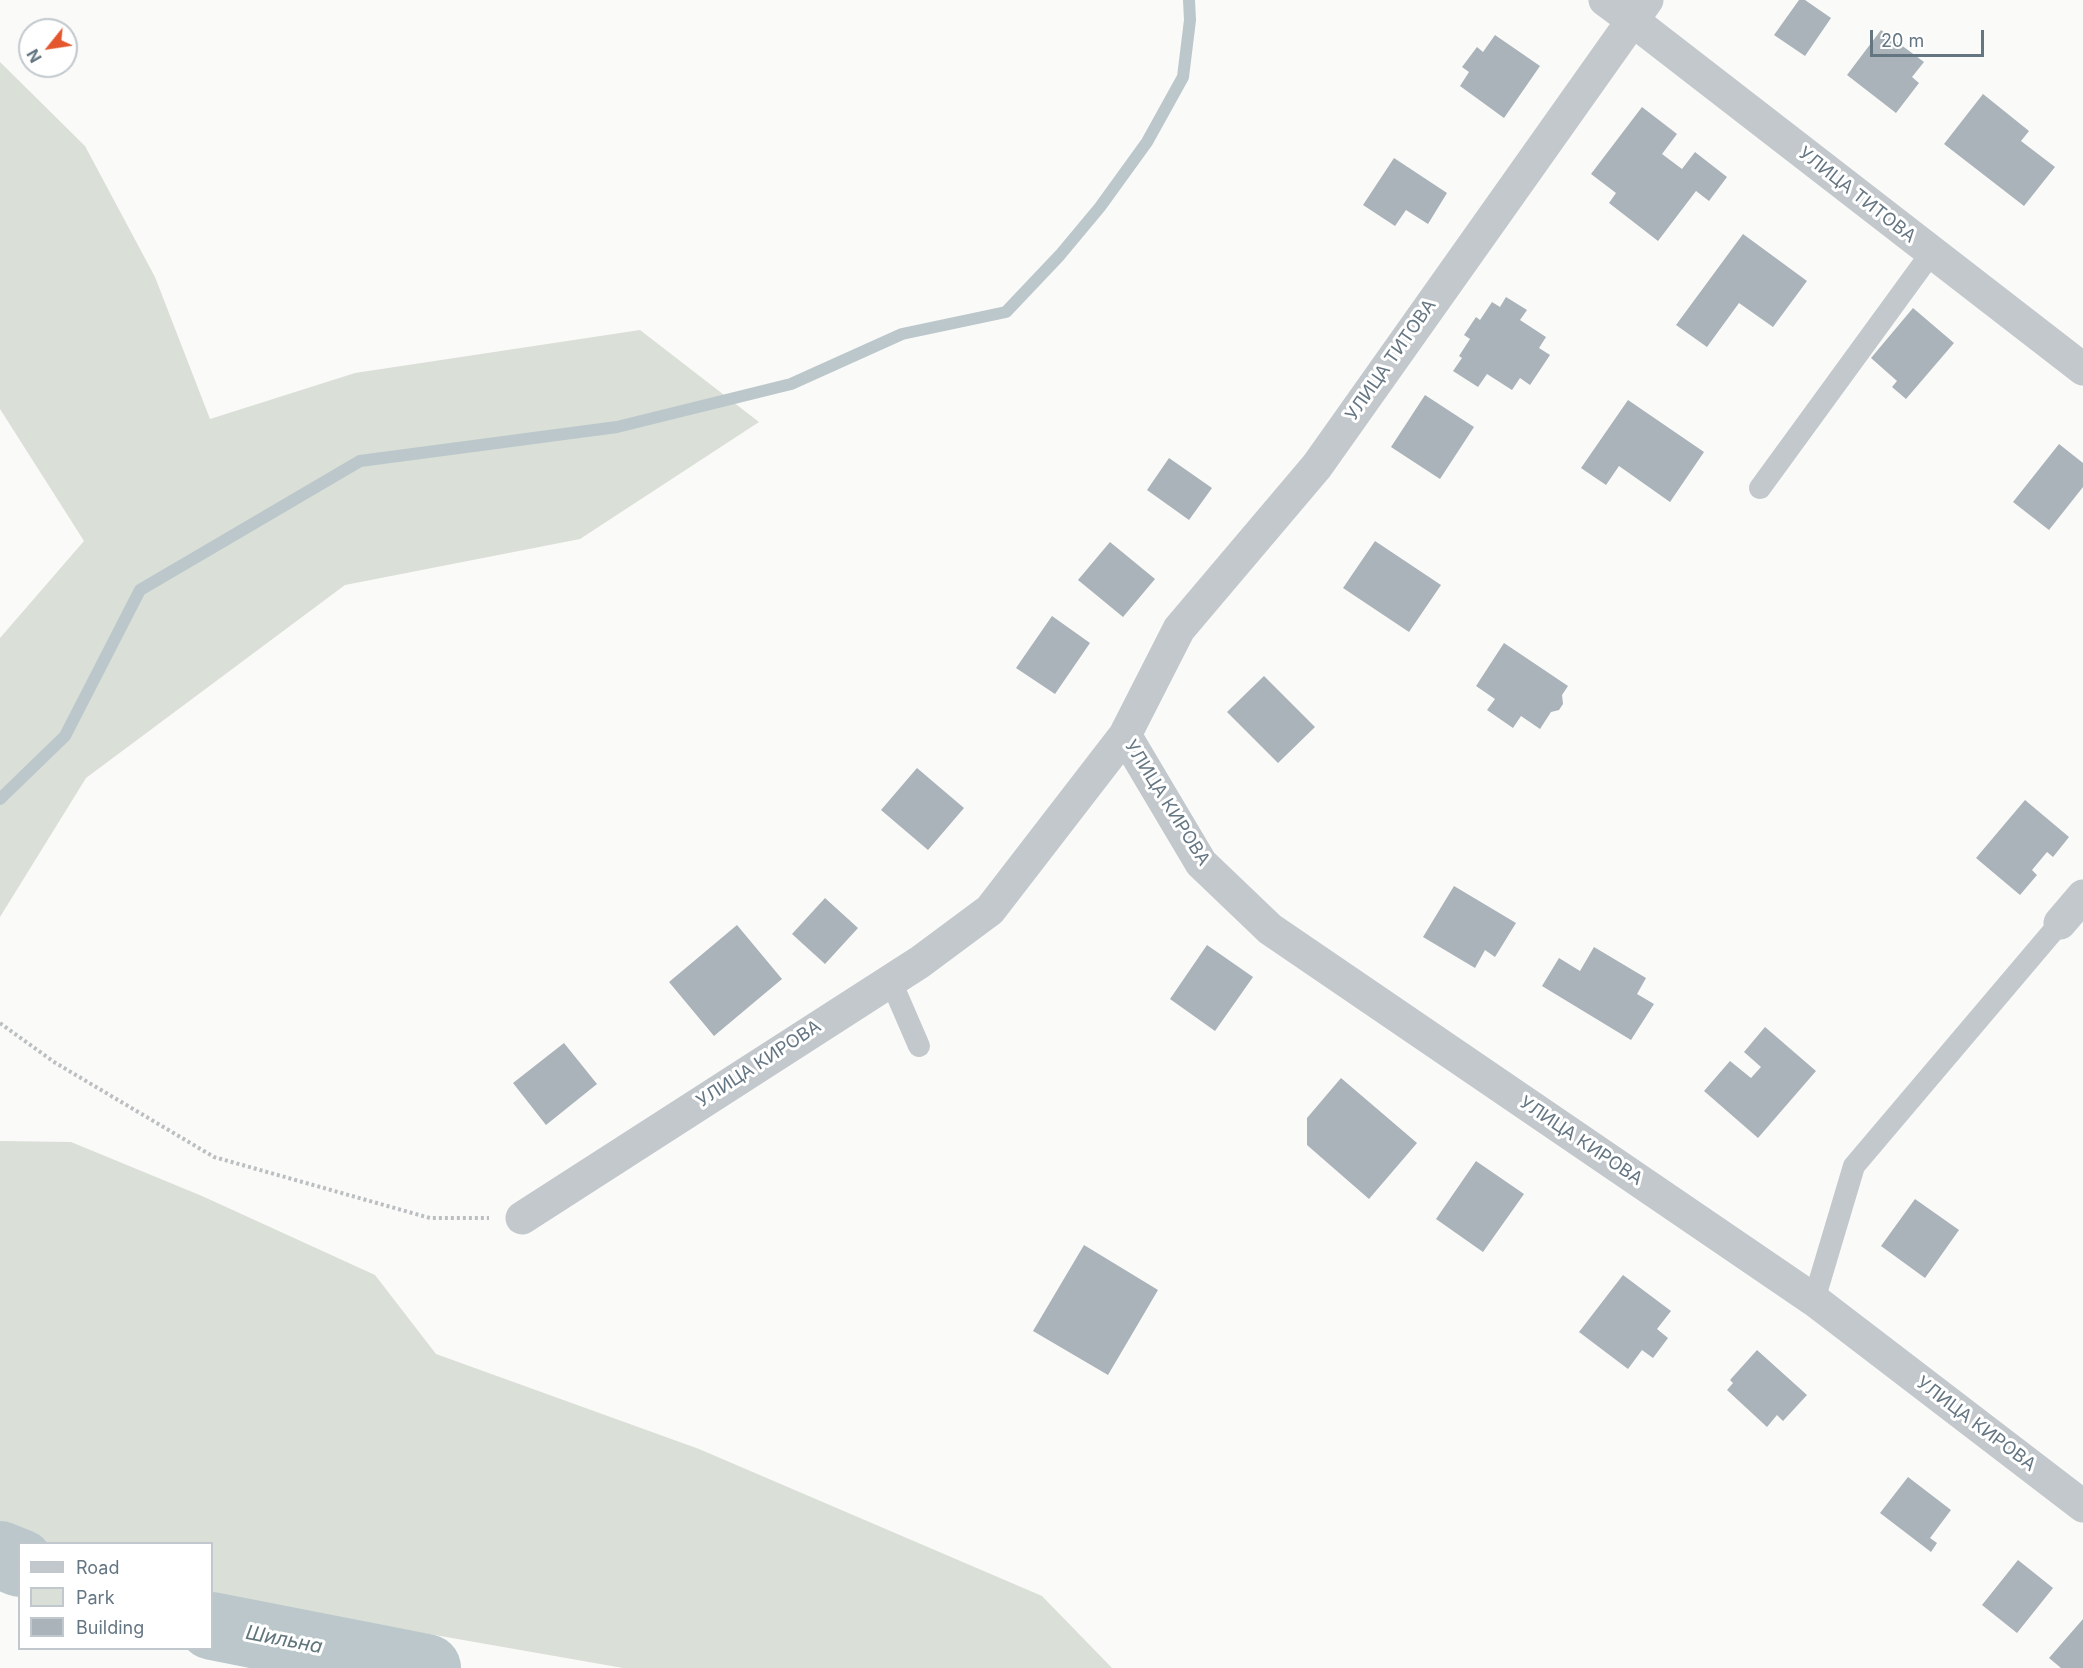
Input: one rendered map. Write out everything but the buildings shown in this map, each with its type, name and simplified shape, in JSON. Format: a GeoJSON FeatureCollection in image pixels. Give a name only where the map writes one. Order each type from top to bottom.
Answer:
{"type":"FeatureCollection","features":[{"type":"Feature","properties":{"kind":"street","name":"УЛИЦА ТИТОВА"},"geometry":{"type":"LineString","coordinates":[[1605,0],[1639,10],[1932,252],[2083,369]]}},
{"type":"Feature","properties":{"kind":"street","name":"УЛИЦА ТИТОВА"},"geometry":{"type":"LineString","coordinates":[[1317,465],[1639,10]]}},
{"type":"Feature","properties":{"kind":"street","name":"УЛИЦА КИРОВА"},"geometry":{"type":"LineString","coordinates":[[522,1218],[890,979],[920,962],[990,910],[1125,735],[1179,629],[1317,465]]}},
{"type":"Feature","properties":{"kind":"street","name":"УЛИЦА КИРОВА"},"geometry":{"type":"LineString","coordinates":[[1125,735],[1201,863],[1270,929],[1814,1300],[2083,1506]]}},
{"type":"Feature","properties":{"kind":"street"},"geometry":{"type":"LineString","coordinates":[[2060,923],[2083,896]]}},
{"type":"Feature","properties":{"kind":"lane"},"geometry":{"type":"LineString","coordinates":[[1760,488],[1932,252]]}},
{"type":"Feature","properties":{"kind":"lane"},"geometry":{"type":"LineString","coordinates":[[1814,1300],[1854,1166],[2060,923]]}},
{"type":"Feature","properties":{"kind":"lane"},"geometry":{"type":"LineString","coordinates":[[890,979],[919,1046]]}},
{"type":"Feature","properties":{"kind":"path"},"geometry":{"type":"LineString","coordinates":[[0,1023],[54,1062],[214,1157],[430,1218],[522,1218]]}},
{"type":"Feature","properties":{"kind":"green space"},"geometry":{"type":"Polygon","coordinates":[[[0,62],[85,146],[155,277],[210,419],[355,373],[640,330],[759,422],[580,539],[345,585],[86,778],[0,917],[0,638],[84,541],[0,409],[0,62]]]}},
{"type":"Feature","properties":{"kind":"green space"},"geometry":{"type":"Polygon","coordinates":[[[0,1141],[71,1142],[202,1196],[375,1275],[436,1354],[699,1449],[1042,1596],[1112,1668],[623,1668],[213,1596],[213,1542],[26,1542],[0,1532],[0,1141]]]}},
{"type":"Feature","properties":{"kind":"waterway"},"geometry":{"type":"LineString","coordinates":[[0,799],[65,736],[140,590],[360,461],[617,427],[791,384],[902,334],[1006,312],[1060,255],[1100,207],[1147,142],[1183,77],[1190,20],[1189,0]]}},
{"type":"Feature","properties":{"kind":"waterway","name":"Шильна"},"geometry":{"type":"LineString","coordinates":[[0,1555],[18,1562]]}},
{"type":"Feature","properties":{"kind":"waterway","name":"Шильна"},"geometry":{"type":"LineString","coordinates":[[213,1626],[427,1668]]}}]}
